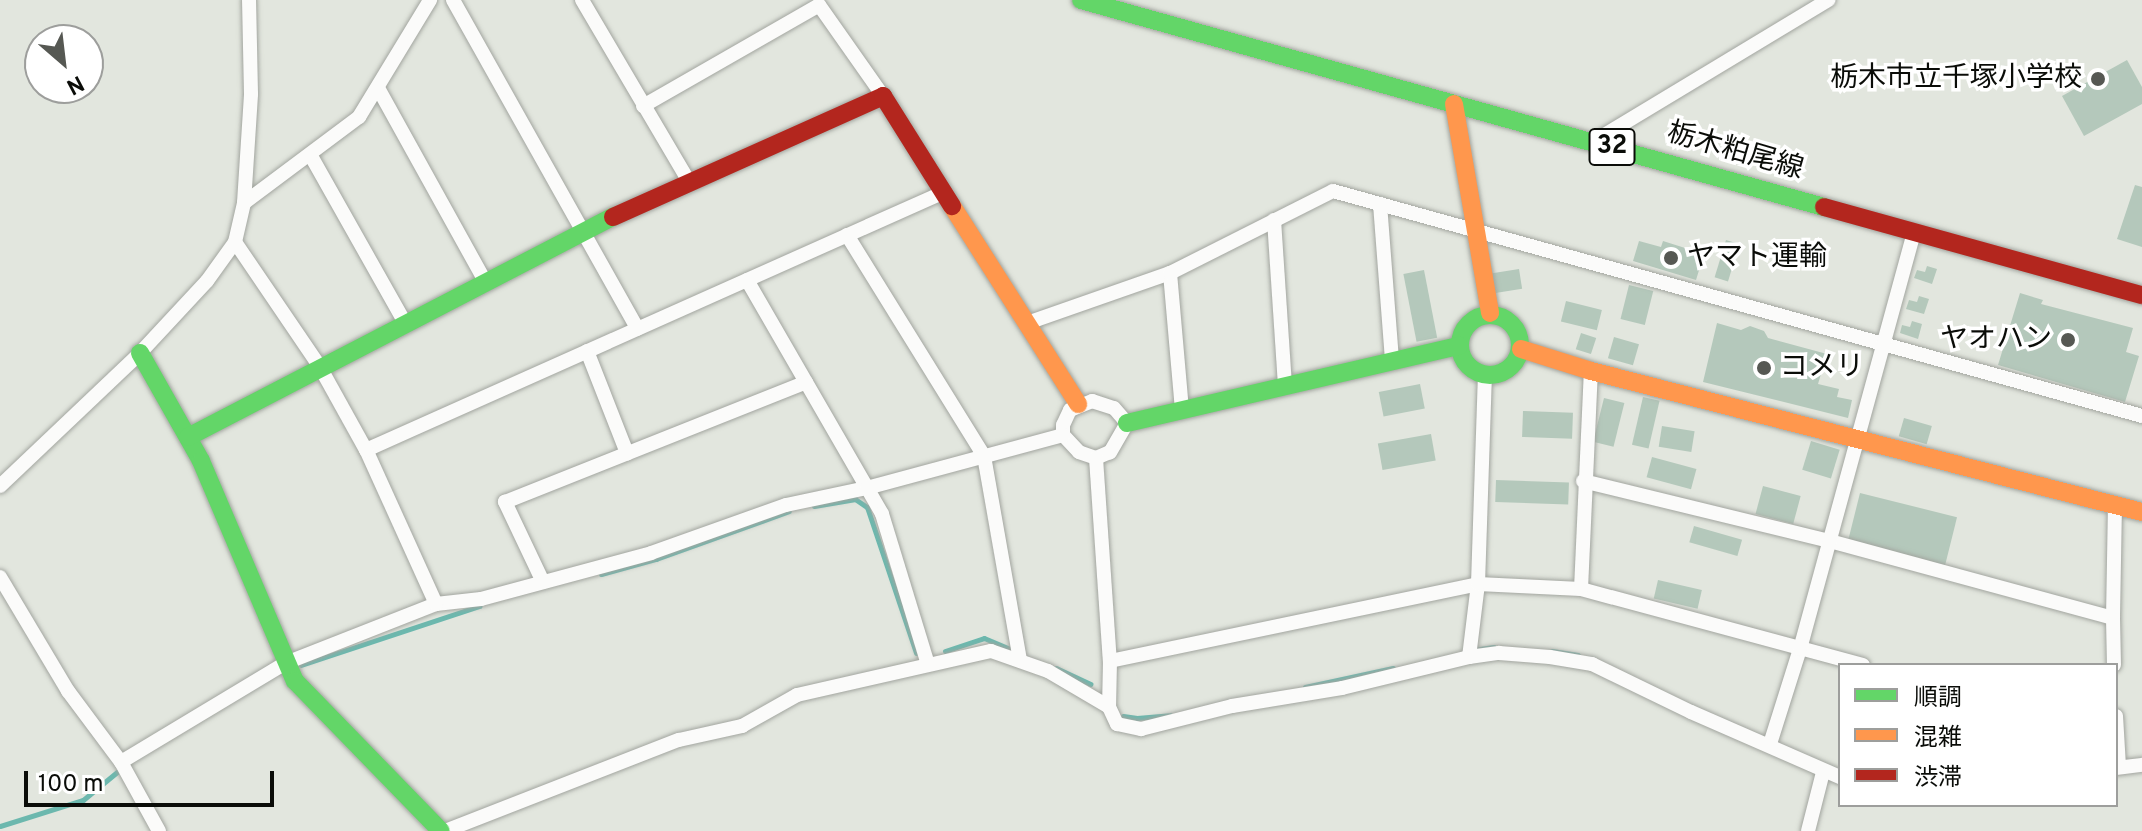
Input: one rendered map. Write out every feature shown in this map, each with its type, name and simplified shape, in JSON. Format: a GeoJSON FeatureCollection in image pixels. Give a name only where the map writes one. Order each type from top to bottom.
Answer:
{"type":"FeatureCollection","features":[{"type":"Feature","properties":{"kind":"street"},"geometry":{"type":"LineString","coordinates":[[0,486],[140,353],[207,281],[235,242],[244,203],[251,94],[249,0]]}},
{"type":"Feature","properties":{"kind":"street"},"geometry":{"type":"LineString","coordinates":[[244,203],[311,156],[359,117],[430,0]]}},
{"type":"Feature","properties":{"kind":"street"},"geometry":{"type":"LineString","coordinates":[[453,0],[638,329]]}},
{"type":"Feature","properties":{"kind":"street"},"geometry":{"type":"LineString","coordinates":[[582,0],[689,182]]}},
{"type":"Feature","properties":{"kind":"street","name":"栃木粕尾線"},"geometry":{"type":"LineString","coordinates":[[1081,0],[2142,295]]}},
{"type":"Feature","properties":{"kind":"street"},"geometry":{"type":"LineString","coordinates":[[1593,142],[1828,0]]}},
{"type":"Feature","properties":{"kind":"street"},"geometry":{"type":"LineString","coordinates":[[643,106],[820,3],[883,96],[1078,404]]}},
{"type":"Feature","properties":{"kind":"street"},"geometry":{"type":"LineString","coordinates":[[378,88],[485,281]]}},
{"type":"Feature","properties":{"kind":"street"},"geometry":{"type":"LineString","coordinates":[[188,437],[583,231],[883,96]]}},
{"type":"Feature","properties":{"kind":"street"},"geometry":{"type":"LineString","coordinates":[[1454,104],[1490,313]]}},
{"type":"Feature","properties":{"kind":"street"},"geometry":{"type":"LineString","coordinates":[[311,156],[405,323]]}},
{"type":"Feature","properties":{"kind":"street"},"geometry":{"type":"LineString","coordinates":[[1027,323],[1170,273],[1333,191],[2142,416]]}},
{"type":"Feature","properties":{"kind":"street"},"geometry":{"type":"LineString","coordinates":[[366,450],[944,192]]}},
{"type":"Feature","properties":{"kind":"street"},"geometry":{"type":"LineString","coordinates":[[1380,204],[1392,361]]}},
{"type":"Feature","properties":{"kind":"street"},"geometry":{"type":"LineString","coordinates":[[1274,220],[1285,386]]}},
{"type":"Feature","properties":{"kind":"street"},"geometry":{"type":"LineString","coordinates":[[1770,744],[1800,649],[1914,232]]}},
{"type":"Feature","properties":{"kind":"street"},"geometry":{"type":"LineString","coordinates":[[847,235],[984,456],[1020,660]]}},
{"type":"Feature","properties":{"kind":"street"},"geometry":{"type":"LineString","coordinates":[[235,242],[320,367],[366,450],[436,604]]}},
{"type":"Feature","properties":{"kind":"street"},"geometry":{"type":"LineString","coordinates":[[1170,273],[1182,410]]}},
{"type":"Feature","properties":{"kind":"street"},"geometry":{"type":"LineString","coordinates":[[747,280],[882,514],[928,664]]}},
{"type":"Feature","properties":{"kind":"street"},"geometry":{"type":"LineString","coordinates":[[1490,313],[1507,318],[1519,331],[1521,349],[1508,369],[1501,374],[1485,375],[1472,370],[1463,359],[1459,346],[1463,330],[1474,318],[1490,313]]}},
{"type":"Feature","properties":{"kind":"street"},"geometry":{"type":"LineString","coordinates":[[1127,423],[1114,408],[1092,401],[1078,404],[1063,425],[1063,435],[1079,452],[1096,458],[1110,452],[1127,423],[1459,346]]}},
{"type":"Feature","properties":{"kind":"street"},"geometry":{"type":"LineString","coordinates":[[1521,349],[1591,371],[2142,512]]}},
{"type":"Feature","properties":{"kind":"street"},"geometry":{"type":"LineString","coordinates":[[587,351],[627,453]]}},
{"type":"Feature","properties":{"kind":"street"},"geometry":{"type":"LineString","coordinates":[[140,353],[188,437],[295,681],[443,831],[679,740],[742,726],[797,695],[991,651],[1048,671],[1109,707]]}},
{"type":"Feature","properties":{"kind":"street"},"geometry":{"type":"LineString","coordinates":[[1581,589],[1583,481],[1591,371]]}},
{"type":"Feature","properties":{"kind":"street"},"geometry":{"type":"LineString","coordinates":[[1469,657],[1478,584],[1485,375]]}},
{"type":"Feature","properties":{"kind":"street"},"geometry":{"type":"LineString","coordinates":[[543,582],[505,502],[806,382]]}},
{"type":"Feature","properties":{"kind":"street"},"geometry":{"type":"LineString","coordinates":[[121,762],[286,663],[436,604],[481,599],[651,553],[786,505],[867,488],[1063,435]]}},
{"type":"Feature","properties":{"kind":"street"},"geometry":{"type":"LineString","coordinates":[[1096,458],[1110,661],[1109,707],[1117,724],[1141,729],[1232,706],[1342,688],[1469,657],[1499,653],[1592,664],[1691,712],[1838,776]]}},
{"type":"Feature","properties":{"kind":"street"},"geometry":{"type":"LineString","coordinates":[[1583,481],[1830,541],[2113,618]]}},
{"type":"Feature","properties":{"kind":"street"},"geometry":{"type":"LineString","coordinates":[[2114,663],[2115,506]]}},
{"type":"Feature","properties":{"kind":"street"},"geometry":{"type":"LineString","coordinates":[[0,577],[68,691],[121,762],[159,831]]}},
{"type":"Feature","properties":{"kind":"street"},"geometry":{"type":"LineString","coordinates":[[1110,661],[1478,584],[1581,589],[1855,663]]}},
{"type":"Feature","properties":{"kind":"street"},"geometry":{"type":"LineString","coordinates":[[2118,768],[2142,765]]}},
{"type":"Feature","properties":{"kind":"street"},"geometry":{"type":"LineString","coordinates":[[1808,831],[1823,772]]}},
{"type":"Feature","properties":{"kind":"building"},"geometry":{"type":"Polygon","coordinates":[[[2127,60],[2142,87],[2142,104],[2084,136],[2062,96],[2127,60]]]}},
{"type":"Feature","properties":{"kind":"building"},"geometry":{"type":"Polygon","coordinates":[[[2135,185],[2142,187],[2142,247],[2117,239],[2135,185]]]}},
{"type":"Feature","properties":{"kind":"building"},"geometry":{"type":"Polygon","coordinates":[[[1726,240],[1739,244],[1728,281],[1715,277],[1726,240]]]}},
{"type":"Feature","properties":{"kind":"building"},"geometry":{"type":"Polygon","coordinates":[[[1639,241],[1661,247],[1663,241],[1704,254],[1696,280],[1633,261],[1639,241]]]}},
{"type":"Feature","properties":{"kind":"building"},"geometry":{"type":"Polygon","coordinates":[[[1927,266],[1937,269],[1932,284],[1914,278],[1917,270],[1925,272],[1927,266]]]}},
{"type":"Feature","properties":{"kind":"building"},"geometry":{"type":"Polygon","coordinates":[[[1519,269],[1522,289],[1495,293],[1492,273],[1519,269]]]}},
{"type":"Feature","properties":{"kind":"building"},"geometry":{"type":"Polygon","coordinates":[[[1424,270],[1437,338],[1417,342],[1403,274],[1424,270]]]}},
{"type":"Feature","properties":{"kind":"building"},"geometry":{"type":"Polygon","coordinates":[[[1629,285],[1653,291],[1645,325],[1621,319],[1629,285]]]}},
{"type":"Feature","properties":{"kind":"building","name":"ヤオハン"},"geometry":{"type":"Polygon","coordinates":[[[2020,293],[2043,300],[2041,304],[2133,328],[2126,352],[2139,356],[2125,402],[1998,365],[2020,293]]]}},
{"type":"Feature","properties":{"kind":"building"},"geometry":{"type":"Polygon","coordinates":[[[1919,296],[1929,299],[1924,314],[1906,309],[1909,300],[1917,302],[1919,296]]]}},
{"type":"Feature","properties":{"kind":"building"},"geometry":{"type":"Polygon","coordinates":[[[1566,301],[1602,310],[1597,330],[1561,321],[1566,301]]]}},
{"type":"Feature","properties":{"kind":"building"},"geometry":{"type":"Polygon","coordinates":[[[1912,321],[1922,324],[1918,339],[1900,333],[1902,325],[1910,327],[1912,321]]]}},
{"type":"Feature","properties":{"kind":"building","name":"コメリ"},"geometry":{"type":"Polygon","coordinates":[[[1717,323],[1741,330],[1750,326],[1764,331],[1768,338],[1827,354],[1818,384],[1839,389],[1837,397],[1852,400],[1848,418],[1703,382],[1717,323]]]}},
{"type":"Feature","properties":{"kind":"building"},"geometry":{"type":"Polygon","coordinates":[[[1581,333],[1596,338],[1591,354],[1576,349],[1581,333]]]}},
{"type":"Feature","properties":{"kind":"building"},"geometry":{"type":"Polygon","coordinates":[[[1614,337],[1639,344],[1633,365],[1608,358],[1614,337]]]}},
{"type":"Feature","properties":{"kind":"building"},"geometry":{"type":"Polygon","coordinates":[[[1420,384],[1425,409],[1384,417],[1379,392],[1420,384]]]}},
{"type":"Feature","properties":{"kind":"building"},"geometry":{"type":"Polygon","coordinates":[[[1643,397],[1660,401],[1649,449],[1632,445],[1643,397]]]}},
{"type":"Feature","properties":{"kind":"building"},"geometry":{"type":"Polygon","coordinates":[[[1604,398],[1624,403],[1613,447],[1593,442],[1604,398]]]}},
{"type":"Feature","properties":{"kind":"building"},"geometry":{"type":"Polygon","coordinates":[[[1523,411],[1573,413],[1572,439],[1522,437],[1523,411]]]}},
{"type":"Feature","properties":{"kind":"building"},"geometry":{"type":"Polygon","coordinates":[[[1904,418],[1932,426],[1927,444],[1899,436],[1904,418]]]}},
{"type":"Feature","properties":{"kind":"building"},"geometry":{"type":"Polygon","coordinates":[[[1662,426],[1695,431],[1691,452],[1659,447],[1662,426]]]}},
{"type":"Feature","properties":{"kind":"building"},"geometry":{"type":"Polygon","coordinates":[[[1431,434],[1436,461],[1383,470],[1378,443],[1431,434]]]}},
{"type":"Feature","properties":{"kind":"building"},"geometry":{"type":"Polygon","coordinates":[[[1811,441],[1840,450],[1831,478],[1802,470],[1811,441]]]}},
{"type":"Feature","properties":{"kind":"building"},"geometry":{"type":"Polygon","coordinates":[[[1652,457],[1696,469],[1691,489],[1647,477],[1652,457]]]}},
{"type":"Feature","properties":{"kind":"building"},"geometry":{"type":"Polygon","coordinates":[[[1496,480],[1569,483],[1568,505],[1495,502],[1496,480]]]}},
{"type":"Feature","properties":{"kind":"building"},"geometry":{"type":"Polygon","coordinates":[[[1763,486],[1801,496],[1793,524],[1755,514],[1763,486]]]}},
{"type":"Feature","properties":{"kind":"building"},"geometry":{"type":"Polygon","coordinates":[[[1860,493],[1957,517],[1945,567],[1848,542],[1860,493]]]}},
{"type":"Feature","properties":{"kind":"building"},"geometry":{"type":"Polygon","coordinates":[[[1694,526],[1742,540],[1737,556],[1689,542],[1694,526]]]}},
{"type":"Feature","properties":{"kind":"building"},"geometry":{"type":"Polygon","coordinates":[[[1658,580],[1702,590],[1698,609],[1654,599],[1658,580]]]}},
{"type":"Feature","properties":{"kind":"waterway"},"geometry":{"type":"LineString","coordinates":[[814,506],[855,499],[867,507],[916,653]]}},
{"type":"Feature","properties":{"kind":"waterway"},"geometry":{"type":"LineString","coordinates":[[601,574],[656,559],[789,511]]}},
{"type":"Feature","properties":{"kind":"waterway"},"geometry":{"type":"LineString","coordinates":[[301,665],[479,606]]}},
{"type":"Feature","properties":{"kind":"waterway"},"geometry":{"type":"LineString","coordinates":[[945,651],[984,638],[1017,652]]}},
{"type":"Feature","properties":{"kind":"waterway"},"geometry":{"type":"LineString","coordinates":[[1473,650],[1494,647]]}},
{"type":"Feature","properties":{"kind":"waterway"},"geometry":{"type":"LineString","coordinates":[[1552,651],[1578,655]]}},
{"type":"Feature","properties":{"kind":"waterway"},"geometry":{"type":"LineString","coordinates":[[1056,668],[1091,684]]}},
{"type":"Feature","properties":{"kind":"waterway"},"geometry":{"type":"LineString","coordinates":[[1305,687],[1393,668]]}},
{"type":"Feature","properties":{"kind":"waterway"},"geometry":{"type":"LineString","coordinates":[[1123,716],[1170,715]]}},
{"type":"Feature","properties":{"kind":"waterway"},"geometry":{"type":"LineString","coordinates":[[0,826],[83,800],[117,772]]}},
{"type":"Feature","properties":{"kind":"traffic: fast"},"geometry":{"type":"LineString","coordinates":[[1081,0],[1824,207]]}},
{"type":"Feature","properties":{"kind":"traffic: fast"},"geometry":{"type":"LineString","coordinates":[[188,437],[613,217]]}},
{"type":"Feature","properties":{"kind":"traffic: fast"},"geometry":{"type":"LineString","coordinates":[[1490,315],[1502,317],[1511,324],[1518,333],[1520,345],[1518,357],[1511,366],[1502,373],[1490,375],[1478,373],[1469,366],[1462,357],[1460,345],[1462,333],[1469,324],[1478,317],[1490,315]]}},
{"type":"Feature","properties":{"kind":"traffic: fast"},"geometry":{"type":"LineString","coordinates":[[1127,423],[1459,346]]}},
{"type":"Feature","properties":{"kind":"traffic: fast"},"geometry":{"type":"LineString","coordinates":[[140,353],[201,461],[295,681],[441,831]]}},
{"type":"Feature","properties":{"kind":"traffic: slow"},"geometry":{"type":"LineString","coordinates":[[1454,104],[1490,313]]}},
{"type":"Feature","properties":{"kind":"traffic: slow"},"geometry":{"type":"LineString","coordinates":[[952,206],[1078,404]]}},
{"type":"Feature","properties":{"kind":"traffic: slow"},"geometry":{"type":"LineString","coordinates":[[1521,349],[1591,371],[2142,512]]}},
{"type":"Feature","properties":{"kind":"traffic: jam"},"geometry":{"type":"LineString","coordinates":[[613,217],[883,96],[952,206]]}},
{"type":"Feature","properties":{"kind":"traffic: jam"},"geometry":{"type":"LineString","coordinates":[[1824,207],[2142,295]]}},
{"type":"Feature","properties":{"kind":"place","name":"栃木市立千塚小学校"},"geometry":{"type":"Point","coordinates":[2098,79]}},
{"type":"Feature","properties":{"kind":"place","name":"ヤマト運輸"},"geometry":{"type":"Point","coordinates":[1671,258]}},
{"type":"Feature","properties":{"kind":"place","name":"ヤオハン"},"geometry":{"type":"Point","coordinates":[2068,340]}},
{"type":"Feature","properties":{"kind":"place","name":"コメリ"},"geometry":{"type":"Point","coordinates":[1764,368]}}]}
